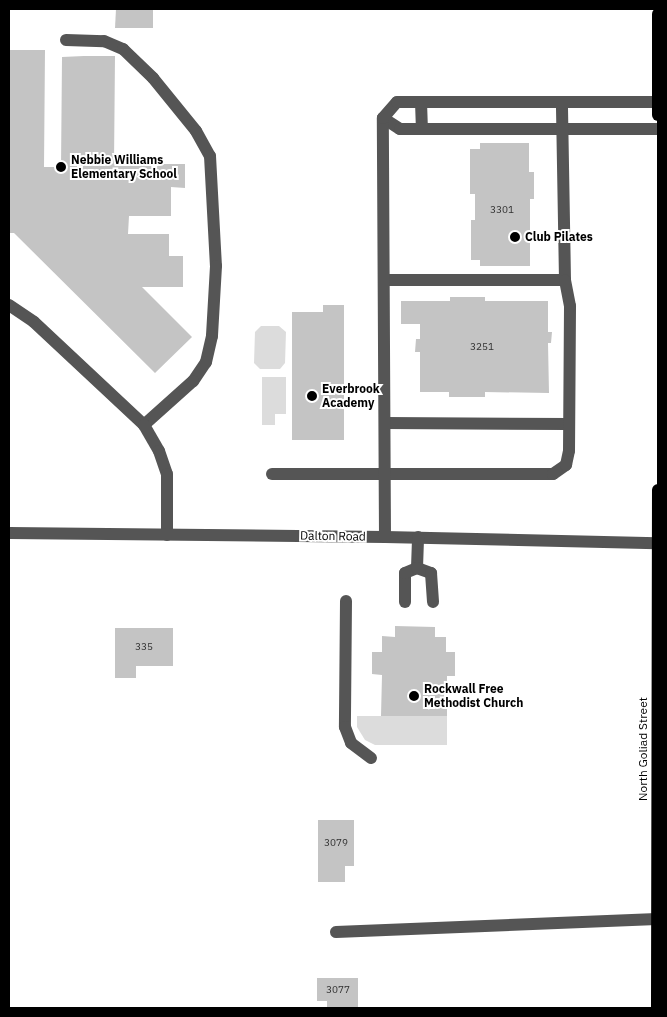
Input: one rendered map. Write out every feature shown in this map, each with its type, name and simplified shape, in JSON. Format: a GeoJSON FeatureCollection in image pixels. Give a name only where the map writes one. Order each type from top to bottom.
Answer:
{"type":"FeatureCollection","features":[{"type":"Feature","properties":{"kind":"main road"},"geometry":{"type":"LineString","coordinates":[[658,14],[658,115]]}},
{"type":"Feature","properties":{"kind":"main road","name":"North Goliad Street"},"geometry":{"type":"LineString","coordinates":[[657,1008],[658,490]]}},
{"type":"Feature","properties":{"kind":"street"},"geometry":{"type":"LineString","coordinates":[[66,40],[104,41],[123,49],[153,78],[196,131],[210,156],[216,266],[212,336],[206,362],[193,381],[144,425]]}},
{"type":"Feature","properties":{"kind":"street"},"geometry":{"type":"LineString","coordinates":[[385,537],[383,118],[397,102],[658,102]]}},
{"type":"Feature","properties":{"kind":"street"},"geometry":{"type":"LineString","coordinates":[[421,102],[422,129]]}},
{"type":"Feature","properties":{"kind":"street"},"geometry":{"type":"LineString","coordinates":[[272,474],[553,474],[566,465],[569,424],[570,306],[566,280],[562,102]]}},
{"type":"Feature","properties":{"kind":"street"},"geometry":{"type":"LineString","coordinates":[[383,118],[400,129],[658,129]]}},
{"type":"Feature","properties":{"kind":"street"},"geometry":{"type":"LineString","coordinates":[[385,280],[566,280]]}},
{"type":"Feature","properties":{"kind":"street"},"geometry":{"type":"LineString","coordinates":[[9,305],[40,327],[144,425],[159,451],[167,474],[167,534]]}},
{"type":"Feature","properties":{"kind":"street"},"geometry":{"type":"LineString","coordinates":[[385,423],[569,424]]}},
{"type":"Feature","properties":{"kind":"street","name":"Dalton Road"},"geometry":{"type":"LineString","coordinates":[[9,533],[418,537],[658,543]]}},
{"type":"Feature","properties":{"kind":"street"},"geometry":{"type":"LineString","coordinates":[[417,568],[418,537]]}},
{"type":"Feature","properties":{"kind":"street"},"geometry":{"type":"LineString","coordinates":[[404,602],[405,573],[417,568],[431,573],[433,602]]}},
{"type":"Feature","properties":{"kind":"street"},"geometry":{"type":"LineString","coordinates":[[346,601],[345,727],[351,743],[371,758]]}},
{"type":"Feature","properties":{"kind":"street"},"geometry":{"type":"LineString","coordinates":[[336,932],[657,918]]}},
{"type":"Feature","properties":{"kind":"shaded area"},"geometry":{"type":"Polygon","coordinates":[[[261,326],[279,326],[286,332],[285,363],[280,369],[260,369],[254,363],[255,332],[261,326]]]}},
{"type":"Feature","properties":{"kind":"shaded area"},"geometry":{"type":"Polygon","coordinates":[[[262,377],[286,377],[286,414],[275,414],[275,425],[262,425],[262,377]]]}},
{"type":"Feature","properties":{"kind":"shaded area"},"geometry":{"type":"Polygon","coordinates":[[[357,716],[447,716],[447,745],[375,745],[365,740],[357,727],[357,716]]]}},
{"type":"Feature","properties":{"kind":"building"},"geometry":{"type":"Polygon","coordinates":[[[116,9],[153,9],[153,28],[115,28],[116,9]]]}},
{"type":"Feature","properties":{"kind":"building"},"geometry":{"type":"Polygon","coordinates":[[[9,50],[45,50],[44,167],[61,167],[62,57],[84,56],[115,56],[114,164],[185,164],[185,188],[171,187],[171,216],[129,216],[128,234],[169,234],[169,256],[183,256],[183,287],[142,287],[192,337],[155,373],[14,233],[9,233],[9,50]]]}},
{"type":"Feature","properties":{"kind":"building"},"geometry":{"type":"Polygon","coordinates":[[[480,143],[529,143],[529,172],[534,172],[534,199],[530,199],[530,266],[480,266],[480,260],[471,260],[471,220],[475,220],[475,194],[470,194],[470,149],[480,149],[480,143]]]}},
{"type":"Feature","properties":{"kind":"building"},"geometry":{"type":"Polygon","coordinates":[[[450,297],[485,297],[485,301],[548,301],[548,332],[552,332],[551,343],[548,343],[549,393],[485,392],[485,397],[449,397],[449,392],[420,392],[420,352],[415,352],[416,339],[420,339],[420,324],[401,324],[401,301],[450,301],[450,297]]]}},
{"type":"Feature","properties":{"kind":"building"},"geometry":{"type":"Polygon","coordinates":[[[323,305],[344,305],[344,440],[292,440],[292,312],[323,312],[323,305]]]}},
{"type":"Feature","properties":{"kind":"building","name":"Rockwall Free Methodist Church"},"geometry":{"type":"Polygon","coordinates":[[[395,626],[435,627],[435,637],[446,637],[446,652],[455,652],[455,676],[447,676],[447,716],[381,716],[382,675],[372,674],[372,652],[382,652],[382,636],[395,637],[395,626]]]}},
{"type":"Feature","properties":{"kind":"building"},"geometry":{"type":"Polygon","coordinates":[[[115,628],[173,628],[173,666],[136,666],[136,678],[115,678],[115,628]]]}},
{"type":"Feature","properties":{"kind":"building"},"geometry":{"type":"Polygon","coordinates":[[[318,820],[354,820],[354,866],[345,866],[345,882],[318,882],[318,820]]]}},
{"type":"Feature","properties":{"kind":"building"},"geometry":{"type":"Polygon","coordinates":[[[317,978],[358,978],[358,1008],[327,1008],[327,1001],[317,1001],[317,978]]]}},
{"type":"Feature","properties":{"kind":"place","name":"Nebbie Williams Elementary School"},"geometry":{"type":"Point","coordinates":[61,167]}},
{"type":"Feature","properties":{"kind":"place","name":"Club Pilates"},"geometry":{"type":"Point","coordinates":[515,237]}},
{"type":"Feature","properties":{"kind":"place","name":"Everbrook Academy"},"geometry":{"type":"Point","coordinates":[312,396]}},
{"type":"Feature","properties":{"kind":"place","name":"Rockwall Free Methodist Church"},"geometry":{"type":"Point","coordinates":[414,696]}}]}
